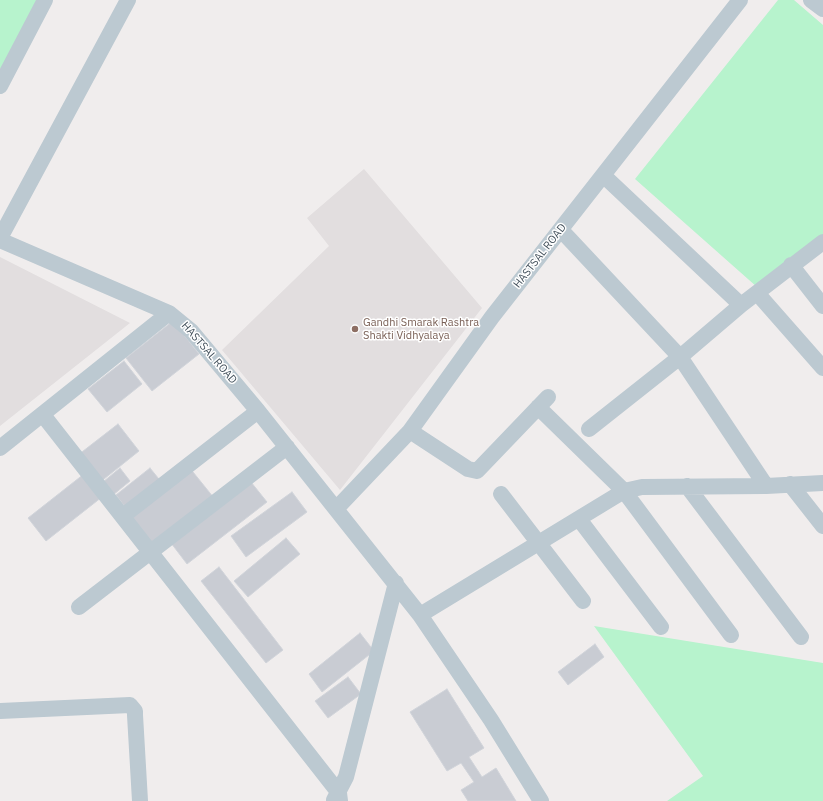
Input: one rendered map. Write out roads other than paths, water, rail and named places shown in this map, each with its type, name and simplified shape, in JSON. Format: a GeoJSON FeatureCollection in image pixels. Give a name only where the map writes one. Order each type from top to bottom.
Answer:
{"type":"FeatureCollection","features":[{"type":"Feature","properties":{"kind":"street"},"geometry":{"type":"LineString","coordinates":[[0,86],[46,0]]}},
{"type":"Feature","properties":{"kind":"street"},"geometry":{"type":"LineString","coordinates":[[0,239],[128,0]]}},
{"type":"Feature","properties":{"kind":"street","name":"HASTSAL ROAD"},"geometry":{"type":"LineString","coordinates":[[336,509],[410,430],[492,317],[740,0]]}},
{"type":"Feature","properties":{"kind":"street"},"geometry":{"type":"LineString","coordinates":[[812,0],[823,9]]}},
{"type":"Feature","properties":{"kind":"street"},"geometry":{"type":"LineString","coordinates":[[603,175],[740,305]]}},
{"type":"Feature","properties":{"kind":"street"},"geometry":{"type":"LineString","coordinates":[[561,230],[680,357],[766,486]]}},
{"type":"Feature","properties":{"kind":"street","name":"HASTSAL ROAD"},"geometry":{"type":"LineString","coordinates":[[0,239],[169,313],[191,330],[258,411],[420,615],[491,720],[541,801]]}},
{"type":"Feature","properties":{"kind":"street"},"geometry":{"type":"LineString","coordinates":[[589,429],[680,357],[740,305],[823,242]]}},
{"type":"Feature","properties":{"kind":"street"},"geometry":{"type":"LineString","coordinates":[[791,266],[823,306]]}},
{"type":"Feature","properties":{"kind":"street"},"geometry":{"type":"LineString","coordinates":[[757,293],[823,368]]}},
{"type":"Feature","properties":{"kind":"street"},"geometry":{"type":"LineString","coordinates":[[3,441],[43,414],[169,313]]}},
{"type":"Feature","properties":{"kind":"street"},"geometry":{"type":"LineString","coordinates":[[410,430],[468,469],[477,471],[543,402],[624,491],[731,635]]}},
{"type":"Feature","properties":{"kind":"street"},"geometry":{"type":"LineString","coordinates":[[123,516],[258,411]]}},
{"type":"Feature","properties":{"kind":"street"},"geometry":{"type":"LineString","coordinates":[[43,414],[151,550],[337,798],[346,777],[396,583]]}},
{"type":"Feature","properties":{"kind":"street"},"geometry":{"type":"LineString","coordinates":[[79,607],[151,550],[287,448]]}},
{"type":"Feature","properties":{"kind":"street"},"geometry":{"type":"LineString","coordinates":[[420,615],[624,491],[642,488],[687,486],[766,486],[823,483]]}},
{"type":"Feature","properties":{"kind":"street"},"geometry":{"type":"LineString","coordinates":[[790,484],[823,526]]}},
{"type":"Feature","properties":{"kind":"street"},"geometry":{"type":"LineString","coordinates":[[687,486],[801,638]]}},
{"type":"Feature","properties":{"kind":"street"},"geometry":{"type":"LineString","coordinates":[[501,494],[582,601]]}},
{"type":"Feature","properties":{"kind":"street"},"geometry":{"type":"LineString","coordinates":[[579,519],[661,627]]}},
{"type":"Feature","properties":{"kind":"street"},"geometry":{"type":"LineString","coordinates":[[0,711],[130,705],[135,711],[140,801]]}},
{"type":"Feature","properties":{"kind":"place","name":"Gandhi Smarak Rashtra Shakti Vidhyalaya"},"geometry":{"type":"Point","coordinates":[355,329]}}]}
